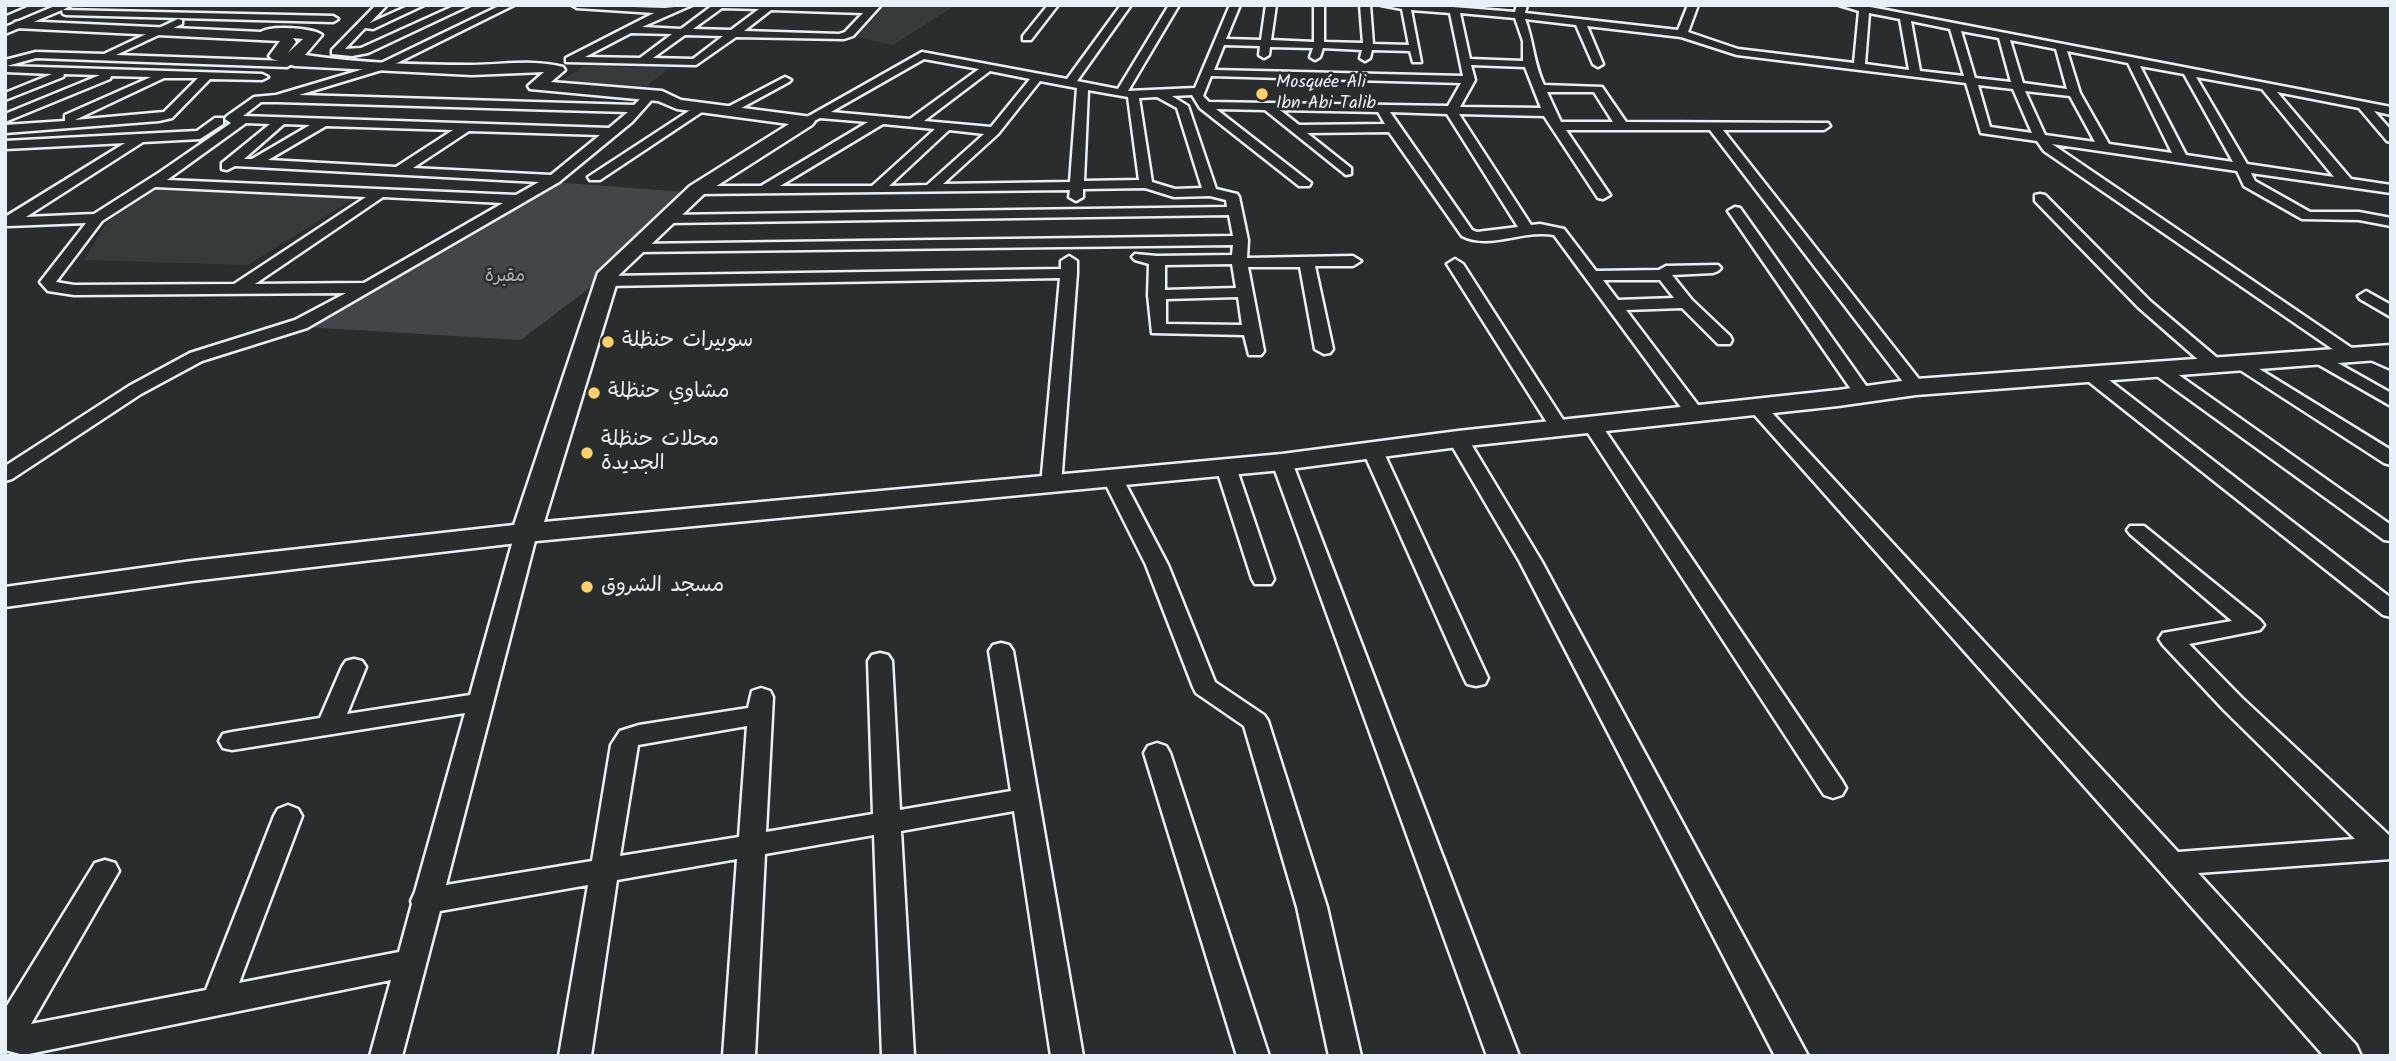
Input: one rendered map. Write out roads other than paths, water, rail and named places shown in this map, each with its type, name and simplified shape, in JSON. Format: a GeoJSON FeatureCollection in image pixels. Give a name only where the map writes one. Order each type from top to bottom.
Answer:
{"type":"FeatureCollection","features":[{"type":"Feature","properties":{"kind":"street"},"geometry":{"type":"LineString","coordinates":[[5,11],[21,5]]}},
{"type":"Feature","properties":{"kind":"street"},"geometry":{"type":"LineString","coordinates":[[5,31],[82,5]]}},
{"type":"Feature","properties":{"kind":"street"},"geometry":{"type":"LineString","coordinates":[[115,13],[129,5]]}},
{"type":"Feature","properties":{"kind":"street"},"geometry":{"type":"LineString","coordinates":[[115,13],[142,5]]}},
{"type":"Feature","properties":{"kind":"street"},"geometry":{"type":"LineString","coordinates":[[104,56],[160,30],[185,10],[210,5]]}},
{"type":"Feature","properties":{"kind":"street"},"geometry":{"type":"LineString","coordinates":[[230,16],[256,5]]}},
{"type":"Feature","properties":{"kind":"street"},"geometry":{"type":"LineString","coordinates":[[276,18],[293,5]]}},
{"type":"Feature","properties":{"kind":"street"},"geometry":{"type":"LineString","coordinates":[[313,19],[328,5]]}},
{"type":"Feature","properties":{"kind":"street"},"geometry":{"type":"LineString","coordinates":[[383,5],[336,52],[364,51],[465,5]]}},
{"type":"Feature","properties":{"kind":"street"},"geometry":{"type":"LineString","coordinates":[[362,24],[419,5]]}},
{"type":"Feature","properties":{"kind":"street"},"geometry":{"type":"LineString","coordinates":[[277,98],[381,67],[509,5]]}},
{"type":"Feature","properties":{"kind":"street"},"geometry":{"type":"LineString","coordinates":[[577,5],[667,11]]}},
{"type":"Feature","properties":{"kind":"street"},"geometry":{"type":"LineString","coordinates":[[363,194],[500,105],[536,86],[564,65],[667,11],[687,5]]}},
{"type":"Feature","properties":{"kind":"street"},"geometry":{"type":"LineString","coordinates":[[641,62],[719,5],[874,7]]}},
{"type":"Feature","properties":{"kind":"street"},"geometry":{"type":"LineString","coordinates":[[1027,38],[1053,5]]}},
{"type":"Feature","properties":{"kind":"street"},"geometry":{"type":"LineString","coordinates":[[1051,485],[1070,242],[1077,186],[1076,84],[1126,5]]}},
{"type":"Feature","properties":{"kind":"street"},"geometry":{"type":"LineString","coordinates":[[1146,184],[1127,94],[1174,5]]}},
{"type":"Feature","properties":{"kind":"street"},"geometry":{"type":"LineString","coordinates":[[1235,5],[1197,97],[1304,183]]}},
{"type":"Feature","properties":{"kind":"street"},"geometry":{"type":"LineString","coordinates":[[1258,74],[1267,43],[1271,5]]}},
{"type":"Feature","properties":{"kind":"street"},"geometry":{"type":"LineString","coordinates":[[1310,76],[1319,45],[1319,5]]}},
{"type":"Feature","properties":{"kind":"street"},"geometry":{"type":"LineString","coordinates":[[1359,76],[1368,47],[1365,5]]}},
{"type":"Feature","properties":{"kind":"street"},"geometry":{"type":"LineString","coordinates":[[1386,5],[1520,10],[1682,34],[1737,52],[1969,78],[2074,93]]}},
{"type":"Feature","properties":{"kind":"street"},"geometry":{"type":"LineString","coordinates":[[1682,34],[1693,5]]}},
{"type":"Feature","properties":{"kind":"street"},"geometry":{"type":"LineString","coordinates":[[1844,5],[2391,111]]}},
{"type":"Feature","properties":{"kind":"street"},"geometry":{"type":"LineString","coordinates":[[5,63],[36,55],[472,70],[641,62],[694,63],[770,6]]}},
{"type":"Feature","properties":{"kind":"street"},"geometry":{"type":"LineString","coordinates":[[1410,6],[1421,79]]}},
{"type":"Feature","properties":{"kind":"street"},"geometry":{"type":"LineString","coordinates":[[783,35],[824,7]]}},
{"type":"Feature","properties":{"kind":"street"},"geometry":{"type":"LineString","coordinates":[[797,36],[824,7]]}},
{"type":"Feature","properties":{"kind":"street"},"geometry":{"type":"LineString","coordinates":[[631,30],[797,36],[846,35],[874,7]]}},
{"type":"Feature","properties":{"kind":"street"},"geometry":{"type":"LineString","coordinates":[[1446,8],[1466,62],[1469,80],[1451,111]]}},
{"type":"Feature","properties":{"kind":"street"},"geometry":{"type":"LineString","coordinates":[[24,25],[66,9],[115,13],[160,30],[284,37],[289,42],[277,56],[291,63]]}},
{"type":"Feature","properties":{"kind":"street"},"geometry":{"type":"LineString","coordinates":[[185,10],[230,16],[336,20],[314,35],[296,53],[298,57],[291,63],[269,71],[262,77],[253,96]]}},
{"type":"Feature","properties":{"kind":"street"},"geometry":{"type":"LineString","coordinates":[[1520,10],[1528,41],[1529,64],[1548,112],[1603,195]]}},
{"type":"Feature","properties":{"kind":"street"},"geometry":{"type":"LineString","coordinates":[[1859,65],[1864,11]]}},
{"type":"Feature","properties":{"kind":"street"},"geometry":{"type":"LineString","coordinates":[[1905,18],[1915,72]]}},
{"type":"Feature","properties":{"kind":"street"},"geometry":{"type":"LineString","coordinates":[[1580,21],[1598,64]]}},
{"type":"Feature","properties":{"kind":"street"},"geometry":{"type":"LineString","coordinates":[[362,24],[411,30]]}},
{"type":"Feature","properties":{"kind":"street"},"geometry":{"type":"LineString","coordinates":[[24,25],[314,35]]}},
{"type":"Feature","properties":{"kind":"street"},"geometry":{"type":"LineString","coordinates":[[1955,27],[1985,130],[2241,165],[2391,189]]}},
{"type":"Feature","properties":{"kind":"street"},"geometry":{"type":"LineString","coordinates":[[2004,36],[2039,138],[2049,148],[2377,356]]}},
{"type":"Feature","properties":{"kind":"street"},"geometry":{"type":"LineString","coordinates":[[1221,42],[1415,48]]}},
{"type":"Feature","properties":{"kind":"street"},"geometry":{"type":"LineString","coordinates":[[203,60],[221,48]]}},
{"type":"Feature","properties":{"kind":"street"},"geometry":{"type":"LineString","coordinates":[[2061,48],[2074,93],[2104,146]]}},
{"type":"Feature","properties":{"kind":"street"},"geometry":{"type":"LineString","coordinates":[[386,1056],[425,901],[526,533],[609,273],[697,190],[812,118],[922,55],[1127,94],[1161,95],[1200,91]]}},
{"type":"Feature","properties":{"kind":"street"},"geometry":{"type":"LineString","coordinates":[[5,118],[150,58]]}},
{"type":"Feature","properties":{"kind":"street"},"geometry":{"type":"LineString","coordinates":[[2132,61],[2180,157]]}},
{"type":"Feature","properties":{"kind":"street"},"geometry":{"type":"LineString","coordinates":[[1466,62],[1529,64]]}},
{"type":"Feature","properties":{"kind":"street"},"geometry":{"type":"LineString","coordinates":[[914,122],[990,66]]}},
{"type":"Feature","properties":{"kind":"street"},"geometry":{"type":"LineString","coordinates":[[5,69],[205,78],[262,77]]}},
{"type":"Feature","properties":{"kind":"street"},"geometry":{"type":"LineString","coordinates":[[5,82],[30,71]]}},
{"type":"Feature","properties":{"kind":"street"},"geometry":{"type":"LineString","coordinates":[[5,97],[68,72]]}},
{"type":"Feature","properties":{"kind":"street"},"geometry":{"type":"LineString","coordinates":[[2188,72],[2249,183],[2306,216],[2360,216],[2391,222]]}},
{"type":"Feature","properties":{"kind":"street"},"geometry":{"type":"LineString","coordinates":[[1209,73],[1469,80]]}},
{"type":"Feature","properties":{"kind":"street"},"geometry":{"type":"LineString","coordinates":[[54,125],[163,76]]}},
{"type":"Feature","properties":{"kind":"street"},"geometry":{"type":"LineString","coordinates":[[930,189],[994,131],[1038,76]]}},
{"type":"Feature","properties":{"kind":"street"},"geometry":{"type":"LineString","coordinates":[[5,129],[168,115],[205,78]]}},
{"type":"Feature","properties":{"kind":"street"},"geometry":{"type":"LineString","coordinates":[[728,110],[785,80]]}},
{"type":"Feature","properties":{"kind":"street"},"geometry":{"type":"LineString","coordinates":[[536,86],[667,96],[677,104],[702,108],[812,118],[914,122],[994,131]]}},
{"type":"Feature","properties":{"kind":"street"},"geometry":{"type":"LineString","coordinates":[[1540,88],[1598,89],[1622,126]]}},
{"type":"Feature","properties":{"kind":"street"},"geometry":{"type":"LineString","coordinates":[[2267,88],[2346,182]]}},
{"type":"Feature","properties":{"kind":"street"},"geometry":{"type":"LineString","coordinates":[[5,475],[135,390],[196,357],[301,324],[554,178],[639,109],[650,95]]}},
{"type":"Feature","properties":{"kind":"street"},"geometry":{"type":"LineString","coordinates":[[1161,95],[1182,106],[1548,112]]}},
{"type":"Feature","properties":{"kind":"street"},"geometry":{"type":"LineString","coordinates":[[612,132],[234,119],[220,115],[253,96],[639,109]]}},
{"type":"Feature","properties":{"kind":"street"},"geometry":{"type":"LineString","coordinates":[[256,162],[361,101]]}},
{"type":"Feature","properties":{"kind":"street"},"geometry":{"type":"LineString","coordinates":[[1182,106],[1210,192]]}},
{"type":"Feature","properties":{"kind":"street"},"geometry":{"type":"LineString","coordinates":[[2363,106],[2391,138]]}},
{"type":"Feature","properties":{"kind":"street"},"geometry":{"type":"LineString","coordinates":[[1269,107],[1346,171]]}},
{"type":"Feature","properties":{"kind":"street"},"geometry":{"type":"LineString","coordinates":[[595,177],[702,108]]}},
{"type":"Feature","properties":{"kind":"street"},"geometry":{"type":"LineString","coordinates":[[1383,110],[1467,233],[1475,237],[1527,230],[1549,229],[1559,232],[1695,413]]}},
{"type":"Feature","properties":{"kind":"street"},"geometry":{"type":"LineString","coordinates":[[1451,111],[1527,230]]}},
{"type":"Feature","properties":{"kind":"street"},"geometry":{"type":"LineString","coordinates":[[5,145],[200,135],[234,119]]}},
{"type":"Feature","properties":{"kind":"street"},"geometry":{"type":"LineString","coordinates":[[234,119],[152,183],[97,218],[48,282],[54,288],[367,288]]}},
{"type":"Feature","properties":{"kind":"street"},"geometry":{"type":"LineString","coordinates":[[204,186],[282,120]]}},
{"type":"Feature","properties":{"kind":"street"},"geometry":{"type":"LineString","coordinates":[[762,191],[879,121]]}},
{"type":"Feature","properties":{"kind":"street"},"geometry":{"type":"LineString","coordinates":[[858,261],[878,216],[883,190],[946,126]]}},
{"type":"Feature","properties":{"kind":"street"},"geometry":{"type":"LineString","coordinates":[[1557,126],[1824,126]]}},
{"type":"Feature","properties":{"kind":"street"},"geometry":{"type":"LineString","coordinates":[[1714,126],[1916,387]]}},
{"type":"Feature","properties":{"kind":"street"},"geometry":{"type":"LineString","coordinates":[[1297,129],[1393,128]]}},
{"type":"Feature","properties":{"kind":"street"},"geometry":{"type":"LineString","coordinates":[[6,227],[140,139]]}},
{"type":"Feature","properties":{"kind":"street"},"geometry":{"type":"LineString","coordinates":[[232,162],[554,178]]}},
{"type":"Feature","properties":{"kind":"street"},"geometry":{"type":"LineString","coordinates":[[152,183],[516,199]]}},
{"type":"Feature","properties":{"kind":"street"},"geometry":{"type":"LineString","coordinates":[[697,190],[883,190],[1146,184],[1174,193],[1210,192],[1232,197],[1241,240],[1239,261],[1255,351]]}},
{"type":"Feature","properties":{"kind":"street"},"geometry":{"type":"LineString","coordinates":[[237,289],[379,194]]}},
{"type":"Feature","properties":{"kind":"street"},"geometry":{"type":"LineString","coordinates":[[2040,198],[2144,304],[2216,366]]}},
{"type":"Feature","properties":{"kind":"street"},"geometry":{"type":"LineString","coordinates":[[667,219],[1235,211]]}},
{"type":"Feature","properties":{"kind":"street"},"geometry":{"type":"LineString","coordinates":[[1735,211],[1863,394]]}},
{"type":"Feature","properties":{"kind":"street"},"geometry":{"type":"LineString","coordinates":[[6,227],[24,223],[97,218]]}},
{"type":"Feature","properties":{"kind":"street"},"geometry":{"type":"LineString","coordinates":[[607,281],[1070,242],[1241,240]]}},
{"type":"Feature","properties":{"kind":"street"},"geometry":{"type":"LineString","coordinates":[[636,248],[1069,273]]}},
{"type":"Feature","properties":{"kind":"street"},"geometry":{"type":"LineString","coordinates":[[1140,257],[1157,261],[1353,261]]}},
{"type":"Feature","properties":{"kind":"street"},"geometry":{"type":"LineString","coordinates":[[1157,261],[1158,329],[1250,330]]}},
{"type":"Feature","properties":{"kind":"street"},"geometry":{"type":"LineString","coordinates":[[1307,263],[1324,349]]}},
{"type":"Feature","properties":{"kind":"street"},"geometry":{"type":"LineString","coordinates":[[1455,264],[1560,429]]}},
{"type":"Feature","properties":{"kind":"street"},"geometry":{"type":"LineString","coordinates":[[1592,276],[1664,275],[1667,271],[1713,268]]}},
{"type":"Feature","properties":{"kind":"street"},"geometry":{"type":"LineString","coordinates":[[1664,275],[1686,303],[1724,340]]}},
{"type":"Feature","properties":{"kind":"street"},"geometry":{"type":"LineString","coordinates":[[1156,295],[1245,292]]}},
{"type":"Feature","properties":{"kind":"street"},"geometry":{"type":"LineString","coordinates":[[2366,296],[2391,312]]}},
{"type":"Feature","properties":{"kind":"street"},"geometry":{"type":"LineString","coordinates":[[1615,305],[1686,303]]}},
{"type":"Feature","properties":{"kind":"street"},"geometry":{"type":"LineString","coordinates":[[9,601],[526,533],[1282,462],[1458,439],[1916,387],[2377,356]]}},
{"type":"Feature","properties":{"kind":"street"},"geometry":{"type":"LineString","coordinates":[[2320,358],[2391,401]]}},
{"type":"Feature","properties":{"kind":"street"},"geometry":{"type":"LineString","coordinates":[[2244,363],[2391,459]]}},
{"type":"Feature","properties":{"kind":"street"},"geometry":{"type":"LineString","coordinates":[[2160,370],[2391,535]]}},
{"type":"Feature","properties":{"kind":"street"},"geometry":{"type":"LineString","coordinates":[[2090,374],[2391,610]]}},
{"type":"Feature","properties":{"kind":"street"},"geometry":{"type":"LineString","coordinates":[[1757,407],[2345,1056]]}},
{"type":"Feature","properties":{"kind":"street"},"geometry":{"type":"LineString","coordinates":[[1591,424],[1833,788]]}},
{"type":"Feature","properties":{"kind":"street"},"geometry":{"type":"LineString","coordinates":[[1458,439],[1538,574],[1792,1056]]}},
{"type":"Feature","properties":{"kind":"street"},"geometry":{"type":"LineString","coordinates":[[1373,451],[1475,678]]}},
{"type":"Feature","properties":{"kind":"street"},"geometry":{"type":"LineString","coordinates":[[1282,462],[1503,1056]]}},
{"type":"Feature","properties":{"kind":"street"},"geometry":{"type":"LineString","coordinates":[[1226,467],[1263,579]]}},
{"type":"Feature","properties":{"kind":"street"},"geometry":{"type":"LineString","coordinates":[[1113,479],[1157,565],[1205,687],[1255,721],[1312,907],[1345,1056]]}},
{"type":"Feature","properties":{"kind":"street"},"geometry":{"type":"LineString","coordinates":[[2137,530],[2252,625],[2171,639],[2233,704],[2387,848]]}},
{"type":"Feature","properties":{"kind":"street"},"geometry":{"type":"LineString","coordinates":[[1000,651],[1067,1056]]}},
{"type":"Feature","properties":{"kind":"street"},"geometry":{"type":"LineString","coordinates":[[880,661],[898,1056]]}},
{"type":"Feature","properties":{"kind":"street"},"geometry":{"type":"LineString","coordinates":[[329,726],[354,667]]}},
{"type":"Feature","properties":{"kind":"street"},"geometry":{"type":"LineString","coordinates":[[232,741],[480,702]]}},
{"type":"Feature","properties":{"kind":"street"},"geometry":{"type":"LineString","coordinates":[[575,1056],[624,745],[629,738],[760,706],[739,1056]]}},
{"type":"Feature","properties":{"kind":"street"},"geometry":{"type":"LineString","coordinates":[[1157,753],[1253,1056]]}},
{"type":"Feature","properties":{"kind":"street"},"geometry":{"type":"LineString","coordinates":[[425,901],[1025,799]]}},
{"type":"Feature","properties":{"kind":"street"},"geometry":{"type":"LineString","coordinates":[[217,1002],[288,816]]}},
{"type":"Feature","properties":{"kind":"street"},"geometry":{"type":"LineString","coordinates":[[2171,864],[2387,848]]}},
{"type":"Feature","properties":{"kind":"street"},"geometry":{"type":"LineString","coordinates":[[105,870],[13,1025],[10,1037],[24,1040],[411,963]]}},
{"type":"Feature","properties":{"kind":"place","name":"Mosquée Ali Ibn Abi Talib"},"geometry":{"type":"Point","coordinates":[1262,94]}},
{"type":"Feature","properties":{"kind":"place","name":"سوبيرات حنظلة"},"geometry":{"type":"Point","coordinates":[608,342]}},
{"type":"Feature","properties":{"kind":"place","name":"مشاوي حنظلة"},"geometry":{"type":"Point","coordinates":[594,393]}},
{"type":"Feature","properties":{"kind":"place","name":"محلات حنظلة الجديدة"},"geometry":{"type":"Point","coordinates":[587,453]}},
{"type":"Feature","properties":{"kind":"place","name":"مسجد الشروق"},"geometry":{"type":"Point","coordinates":[587,587]}},
{"type":"Feature","properties":{"kind":"park label","name":"مقبرة"},"geometry":{"type":"Point","coordinates":[505,278]}}]}
